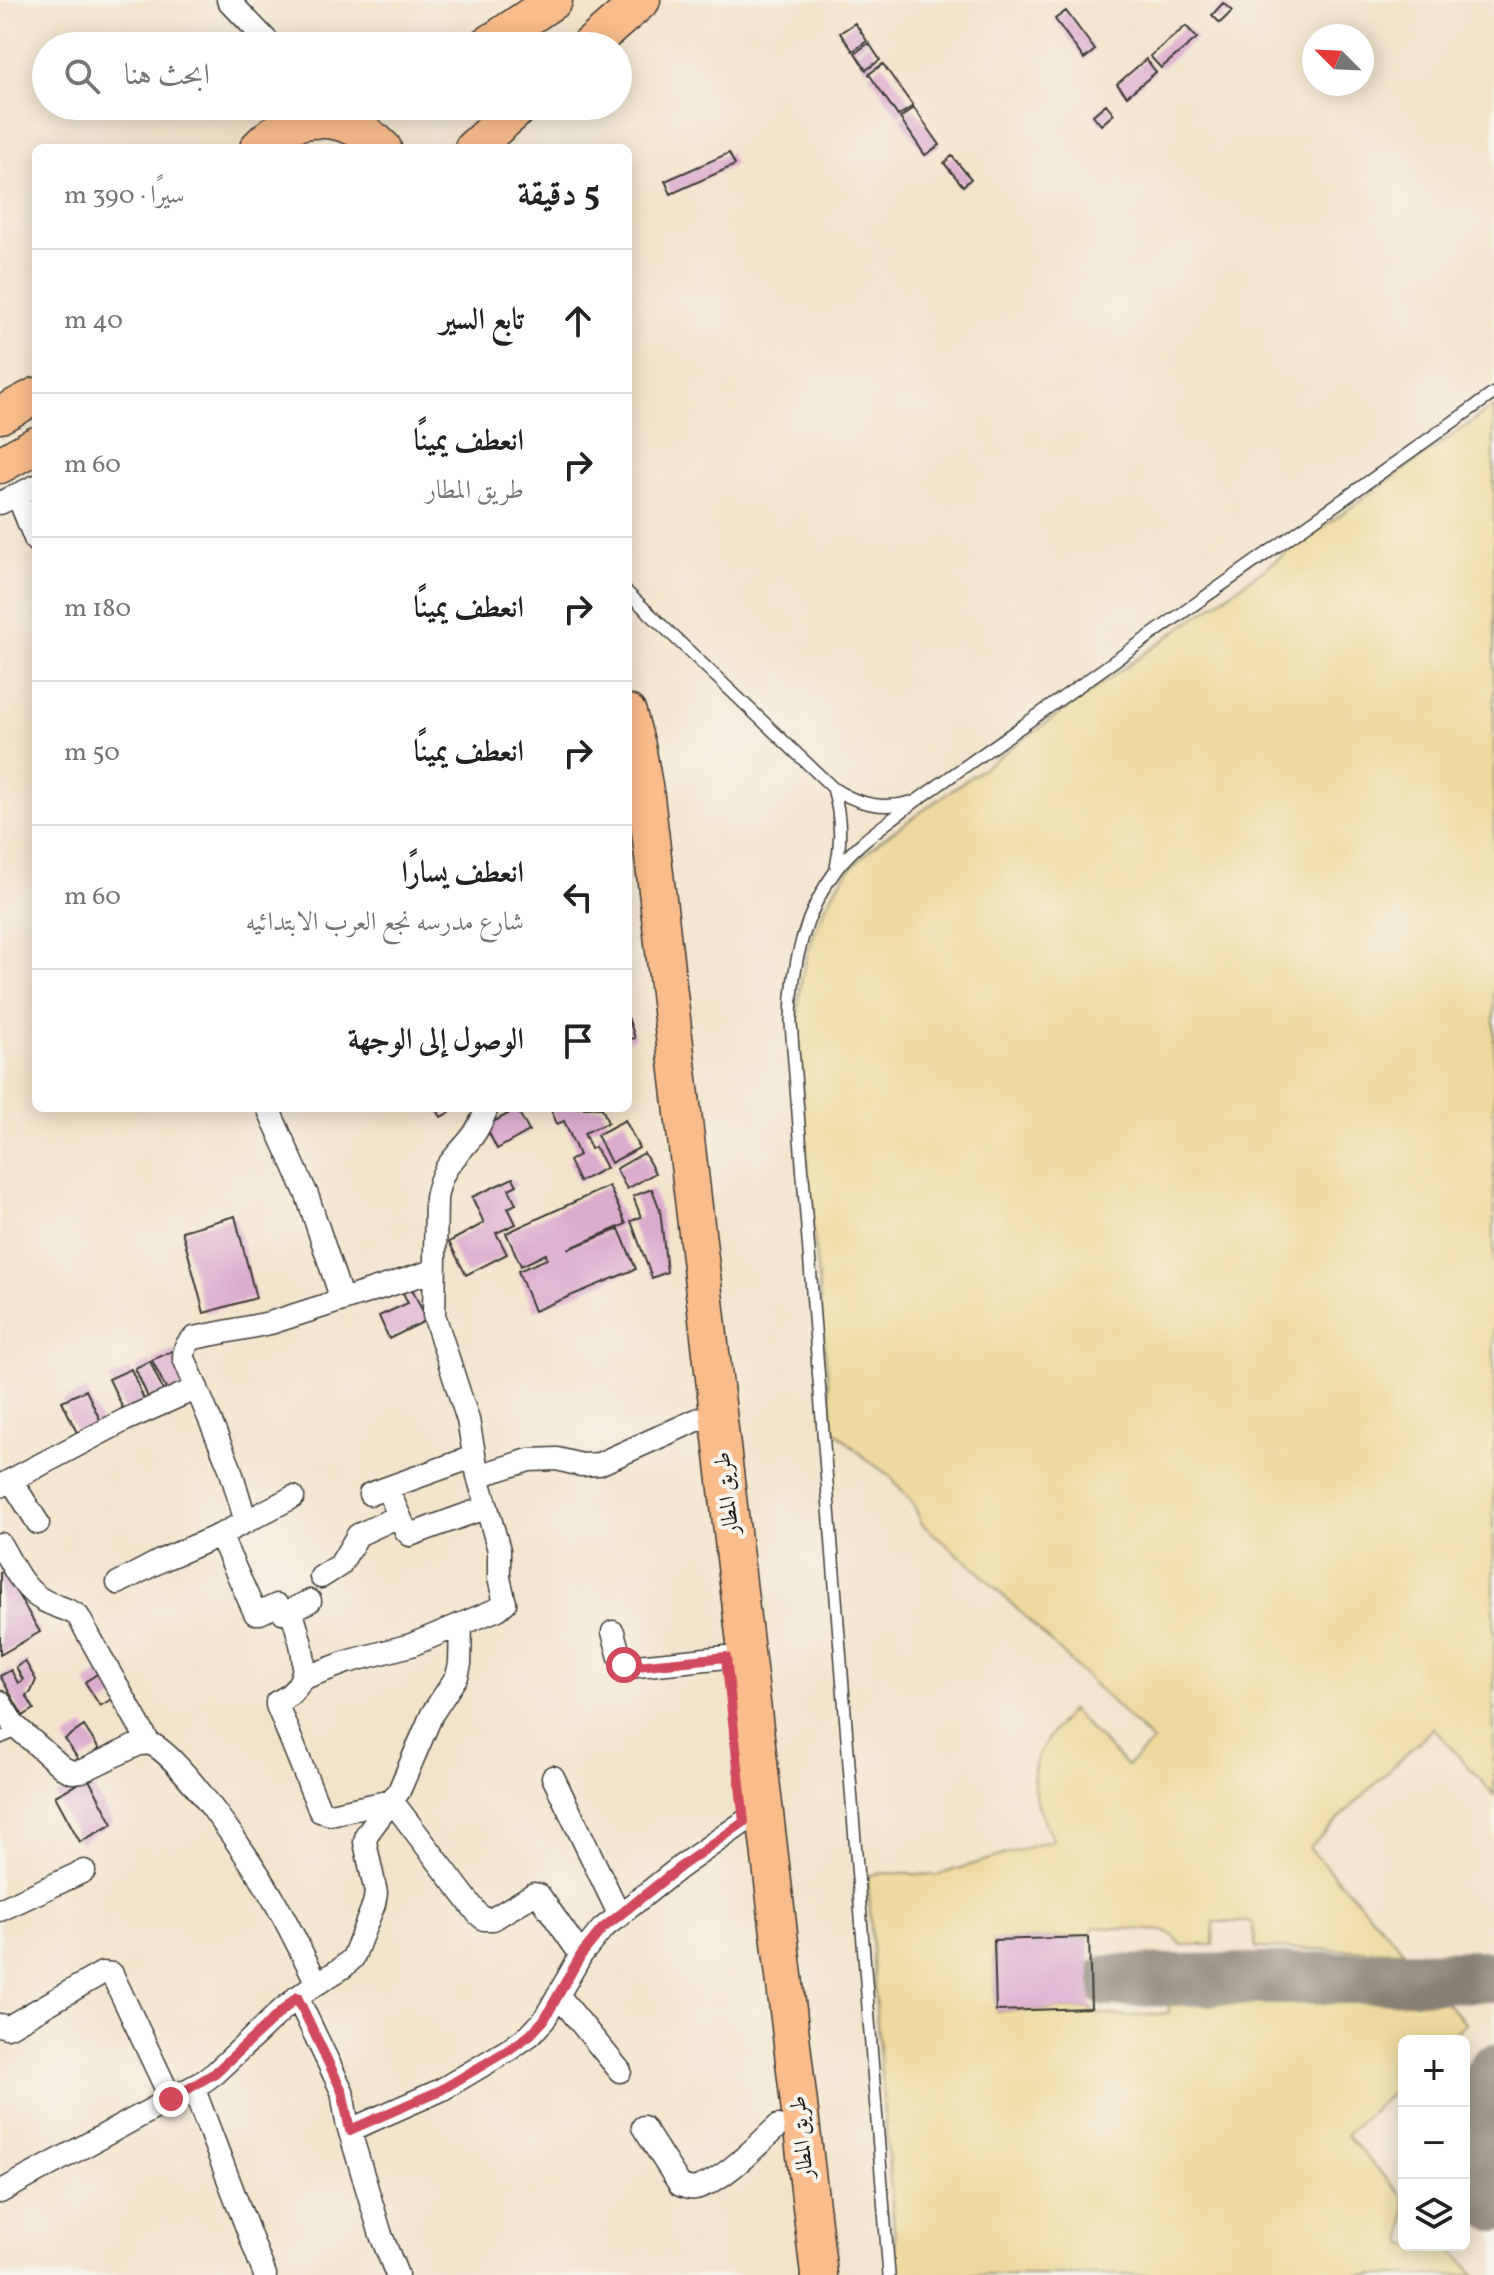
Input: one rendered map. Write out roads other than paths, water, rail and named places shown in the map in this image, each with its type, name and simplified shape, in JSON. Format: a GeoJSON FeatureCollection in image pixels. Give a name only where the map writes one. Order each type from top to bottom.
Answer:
{"type":"FeatureCollection","features":[{"type":"Feature","properties":{"kind":"main road"},"geometry":{"type":"LineString","coordinates":[[507,32],[554,0]]}},
{"type":"Feature","properties":{"kind":"main road"},"geometry":{"type":"LineString","coordinates":[[605,32],[642,0]]}},
{"type":"Feature","properties":{"kind":"main road"},"geometry":{"type":"LineString","coordinates":[[262,144],[276,132],[291,125],[318,120]]}},
{"type":"Feature","properties":{"kind":"main road"},"geometry":{"type":"LineString","coordinates":[[330,120],[358,128],[379,144]]}},
{"type":"Feature","properties":{"kind":"main road"},"geometry":{"type":"LineString","coordinates":[[479,144],[506,120]]}},
{"type":"Feature","properties":{"kind":"main road"},"geometry":{"type":"LineString","coordinates":[[0,415],[32,398]]}},
{"type":"Feature","properties":{"kind":"main road"},"geometry":{"type":"LineString","coordinates":[[0,465],[32,447]]}},
{"type":"Feature","properties":{"kind":"main road","name":"طريق المطار"},"geometry":{"type":"LineString","coordinates":[[632,728],[646,797],[779,2029],[778,2126],[795,2275]]}},
{"type":"Feature","properties":{"kind":"main road","name":"طريق المطار"},"geometry":{"type":"LineString","coordinates":[[632,860],[744,1822],[819,2275]]}},
{"type":"Feature","properties":{"kind":"street"},"geometry":{"type":"LineString","coordinates":[[228,0],[259,32]]}},
{"type":"Feature","properties":{"kind":"street"},"geometry":{"type":"LineString","coordinates":[[18,495],[32,531]]}},
{"type":"Feature","properties":{"kind":"street"},"geometry":{"type":"LineString","coordinates":[[274,1112],[307,1195],[342,1300]]}},
{"type":"Feature","properties":{"kind":"street"},"geometry":{"type":"LineString","coordinates":[[301,1679],[347,1662],[411,1645],[498,1609],[505,1603],[499,1575],[499,1550],[476,1467],[468,1420],[434,1315],[433,1271],[439,1184],[444,1170],[475,1133],[485,1112]]}},
{"type":"Feature","properties":{"kind":"street"},"geometry":{"type":"LineString","coordinates":[[246,1522],[230,1468],[184,1358],[188,1343],[194,1338],[270,1323],[433,1271]]}},
{"type":"Feature","properties":{"kind":"street"},"geometry":{"type":"LineString","coordinates":[[38,1523],[6,1483],[125,1420],[197,1388]]}},
{"type":"Feature","properties":{"kind":"street"},"geometry":{"type":"LineString","coordinates":[[487,1507],[410,1535],[378,1491],[476,1467],[529,1460],[557,1459],[581,1465],[599,1464],[699,1419]]}},
{"type":"Feature","properties":{"kind":"street"},"geometry":{"type":"LineString","coordinates":[[118,1583],[293,1497]]}},
{"type":"Feature","properties":{"kind":"street"},"geometry":{"type":"LineString","coordinates":[[321,1577],[340,1565],[358,1535],[399,1516]]}},
{"type":"Feature","properties":{"kind":"street"},"geometry":{"type":"LineString","coordinates":[[220,1535],[255,1613],[277,1605],[283,1612],[300,1606],[305,1666],[293,1693],[277,1705],[320,1811],[330,1814],[392,1801]]}},
{"type":"Feature","properties":{"kind":"street"},"geometry":{"type":"LineString","coordinates":[[0,1544],[30,1592],[78,1616],[149,1743],[175,1764],[221,1819],[270,1893],[317,1983]]}},
{"type":"Feature","properties":{"kind":"street"},"geometry":{"type":"LineString","coordinates":[[2,2186],[215,2073],[297,1997],[348,1964],[356,1951],[376,1893],[365,1842],[367,1834],[405,1780],[432,1714],[459,1670],[461,1624]]}},
{"type":"Feature","properties":{"kind":"street"},"geometry":{"type":"LineString","coordinates":[[613,1632],[621,1661],[627,1667],[726,1657]]}},
{"type":"Feature","properties":{"kind":"street"},"geometry":{"type":"LineString","coordinates":[[0,1702],[13,1724],[10,1734],[72,1772],[82,1771],[139,1744],[149,1743]]}},
{"type":"Feature","properties":{"kind":"street"},"geometry":{"type":"LineString","coordinates":[[553,1777],[620,1916]]}},
{"type":"Feature","properties":{"kind":"street"},"geometry":{"type":"LineString","coordinates":[[392,1801],[484,1919],[493,1919],[534,1894],[539,1895],[581,1955]]}},
{"type":"Feature","properties":{"kind":"street"},"geometry":{"type":"LineString","coordinates":[[350,2130],[441,2090],[530,2035],[544,2020],[581,1955],[602,1929],[680,1867],[744,1822]]}},
{"type":"Feature","properties":{"kind":"street"},"geometry":{"type":"LineString","coordinates":[[0,1910],[84,1871]]}},
{"type":"Feature","properties":{"kind":"street"},"geometry":{"type":"LineString","coordinates":[[0,2025],[10,2026],[102,1973],[112,1974],[171,2099]]}},
{"type":"Feature","properties":{"kind":"street"},"geometry":{"type":"LineString","coordinates":[[558,1995],[620,2071]]}},
{"type":"Feature","properties":{"kind":"street"},"geometry":{"type":"LineString","coordinates":[[297,1997],[342,2091],[350,2130],[397,2275]]}},
{"type":"Feature","properties":{"kind":"street"},"geometry":{"type":"LineString","coordinates":[[193,2087],[265,2275]]}},
{"type":"Feature","properties":{"kind":"street"},"geometry":{"type":"LineString","coordinates":[[643,2127],[680,2185],[698,2188],[714,2180],[778,2126]]}},
{"type":"Feature","properties":{"kind":"lane"},"geometry":{"type":"LineString","coordinates":[[889,2275],[791,1023],[791,989],[796,955],[807,923],[836,869],[916,801],[1494,393]]}},
{"type":"Feature","properties":{"kind":"lane"},"geometry":{"type":"LineString","coordinates":[[632,597],[833,788],[873,806],[916,801]]}},
{"type":"Feature","properties":{"kind":"lane"},"geometry":{"type":"LineString","coordinates":[[833,788],[841,837],[836,869]]}}]}
